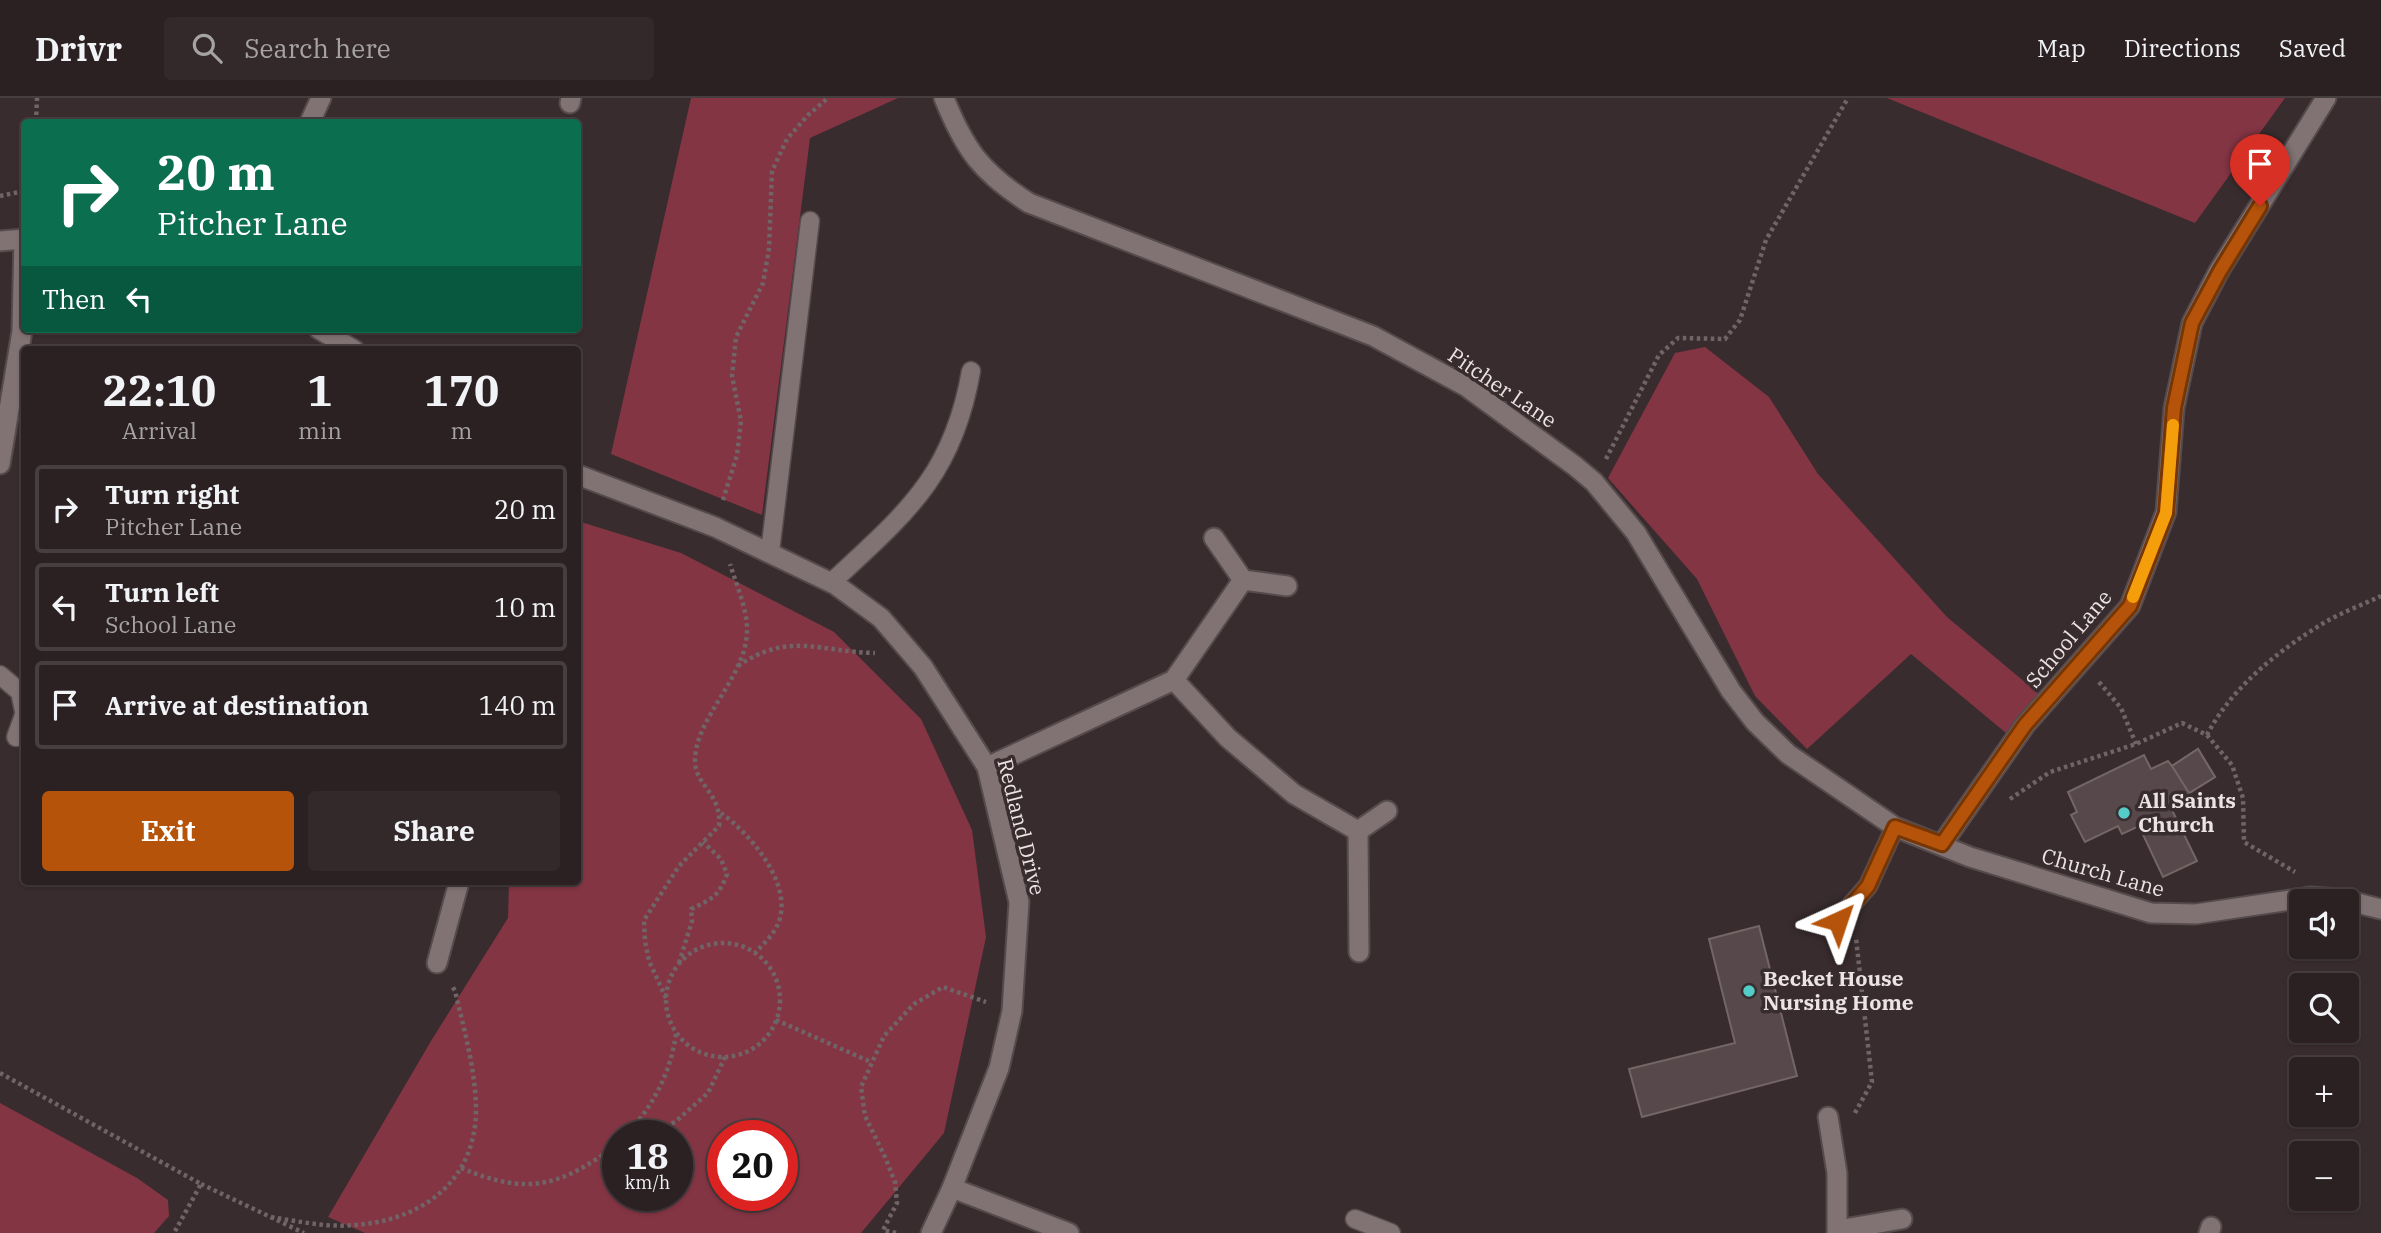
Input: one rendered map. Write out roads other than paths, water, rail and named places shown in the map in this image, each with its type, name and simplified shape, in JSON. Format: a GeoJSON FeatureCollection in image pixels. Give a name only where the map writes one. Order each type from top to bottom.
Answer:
{"type":"FeatureCollection","features":[{"type":"Feature","properties":{"kind":"street"},"geometry":{"type":"LineString","coordinates":[[311,119],[321,98]]}},
{"type":"Feature","properties":{"kind":"street","name":"Pitcher Lane"},"geometry":{"type":"LineString","coordinates":[[944,98],[965,144],[982,168],[1029,203],[1373,336],[1467,387],[1575,466],[1594,482],[1636,533],[1731,691],[1755,722],[1788,754],[1895,827],[1942,844]]}},
{"type":"Feature","properties":{"kind":"street","name":"School Lane"},"geometry":{"type":"LineString","coordinates":[[1942,844],[2025,725],[2130,606],[2166,513],[2174,408],[2192,323],[2220,271],[2326,98]]}},
{"type":"Feature","properties":{"kind":"street"},"geometry":{"type":"LineString","coordinates":[[0,241],[21,239]]}},
{"type":"Feature","properties":{"kind":"street"},"geometry":{"type":"LineString","coordinates":[[0,464],[22,333]]}},
{"type":"Feature","properties":{"kind":"street"},"geometry":{"type":"LineString","coordinates":[[326,333],[347,346]]}},
{"type":"Feature","properties":{"kind":"street","name":"Redland Drive"},"geometry":{"type":"LineString","coordinates":[[581,476],[715,527],[832,582],[881,618],[911,653],[957,718],[987,767],[1019,902],[1012,1011],[999,1068],[952,1188],[931,1233]]}},
{"type":"Feature","properties":{"kind":"street"},"geometry":{"type":"LineString","coordinates":[[1214,538],[1243,580],[1287,586]]}},
{"type":"Feature","properties":{"kind":"street"},"geometry":{"type":"LineString","coordinates":[[987,767],[1174,680],[1243,580]]}},
{"type":"Feature","properties":{"kind":"street"},"geometry":{"type":"LineString","coordinates":[[1174,680],[1228,738],[1294,794],[1358,831]]}},
{"type":"Feature","properties":{"kind":"street"},"geometry":{"type":"LineString","coordinates":[[1358,831],[1387,811]]}},
{"type":"Feature","properties":{"kind":"street"},"geometry":{"type":"LineString","coordinates":[[1358,831],[1359,952]]}},
{"type":"Feature","properties":{"kind":"street","name":"Church Lane"},"geometry":{"type":"LineString","coordinates":[[1942,844],[1970,857],[2151,914],[2196,914],[2310,897],[2341,899],[2381,909]]}},
{"type":"Feature","properties":{"kind":"street"},"geometry":{"type":"LineString","coordinates":[[437,963],[458,885]]}},
{"type":"Feature","properties":{"kind":"street"},"geometry":{"type":"LineString","coordinates":[[1828,1121],[1837,1173],[1838,1231],[1902,1219]]}},
{"type":"Feature","properties":{"kind":"street"},"geometry":{"type":"LineString","coordinates":[[952,1188],[1069,1233]]}},
{"type":"Feature","properties":{"kind":"lane"},"geometry":{"type":"LineString","coordinates":[[770,552],[810,221]]}},
{"type":"Feature","properties":{"kind":"lane"},"geometry":{"type":"LineString","coordinates":[[832,582],[919,498],[941,466],[966,402],[971,371]]}},
{"type":"Feature","properties":{"kind":"lane"},"geometry":{"type":"LineString","coordinates":[[0,675],[20,692],[21,697]]}},
{"type":"Feature","properties":{"kind":"lane"},"geometry":{"type":"LineString","coordinates":[[16,737],[21,722]]}},
{"type":"Feature","properties":{"kind":"lane"},"geometry":{"type":"LineString","coordinates":[[1838,921],[1868,886],[1895,827]]}},
{"type":"Feature","properties":{"kind":"lane"},"geometry":{"type":"LineString","coordinates":[[1355,1219],[1388,1232]]}},
{"type":"Feature","properties":{"kind":"place","name":"All Saints Church"},"geometry":{"type":"Point","coordinates":[2124,813]}},
{"type":"Feature","properties":{"kind":"place","name":"Becket House Nursing Home"},"geometry":{"type":"Point","coordinates":[1749,991]}}]}
